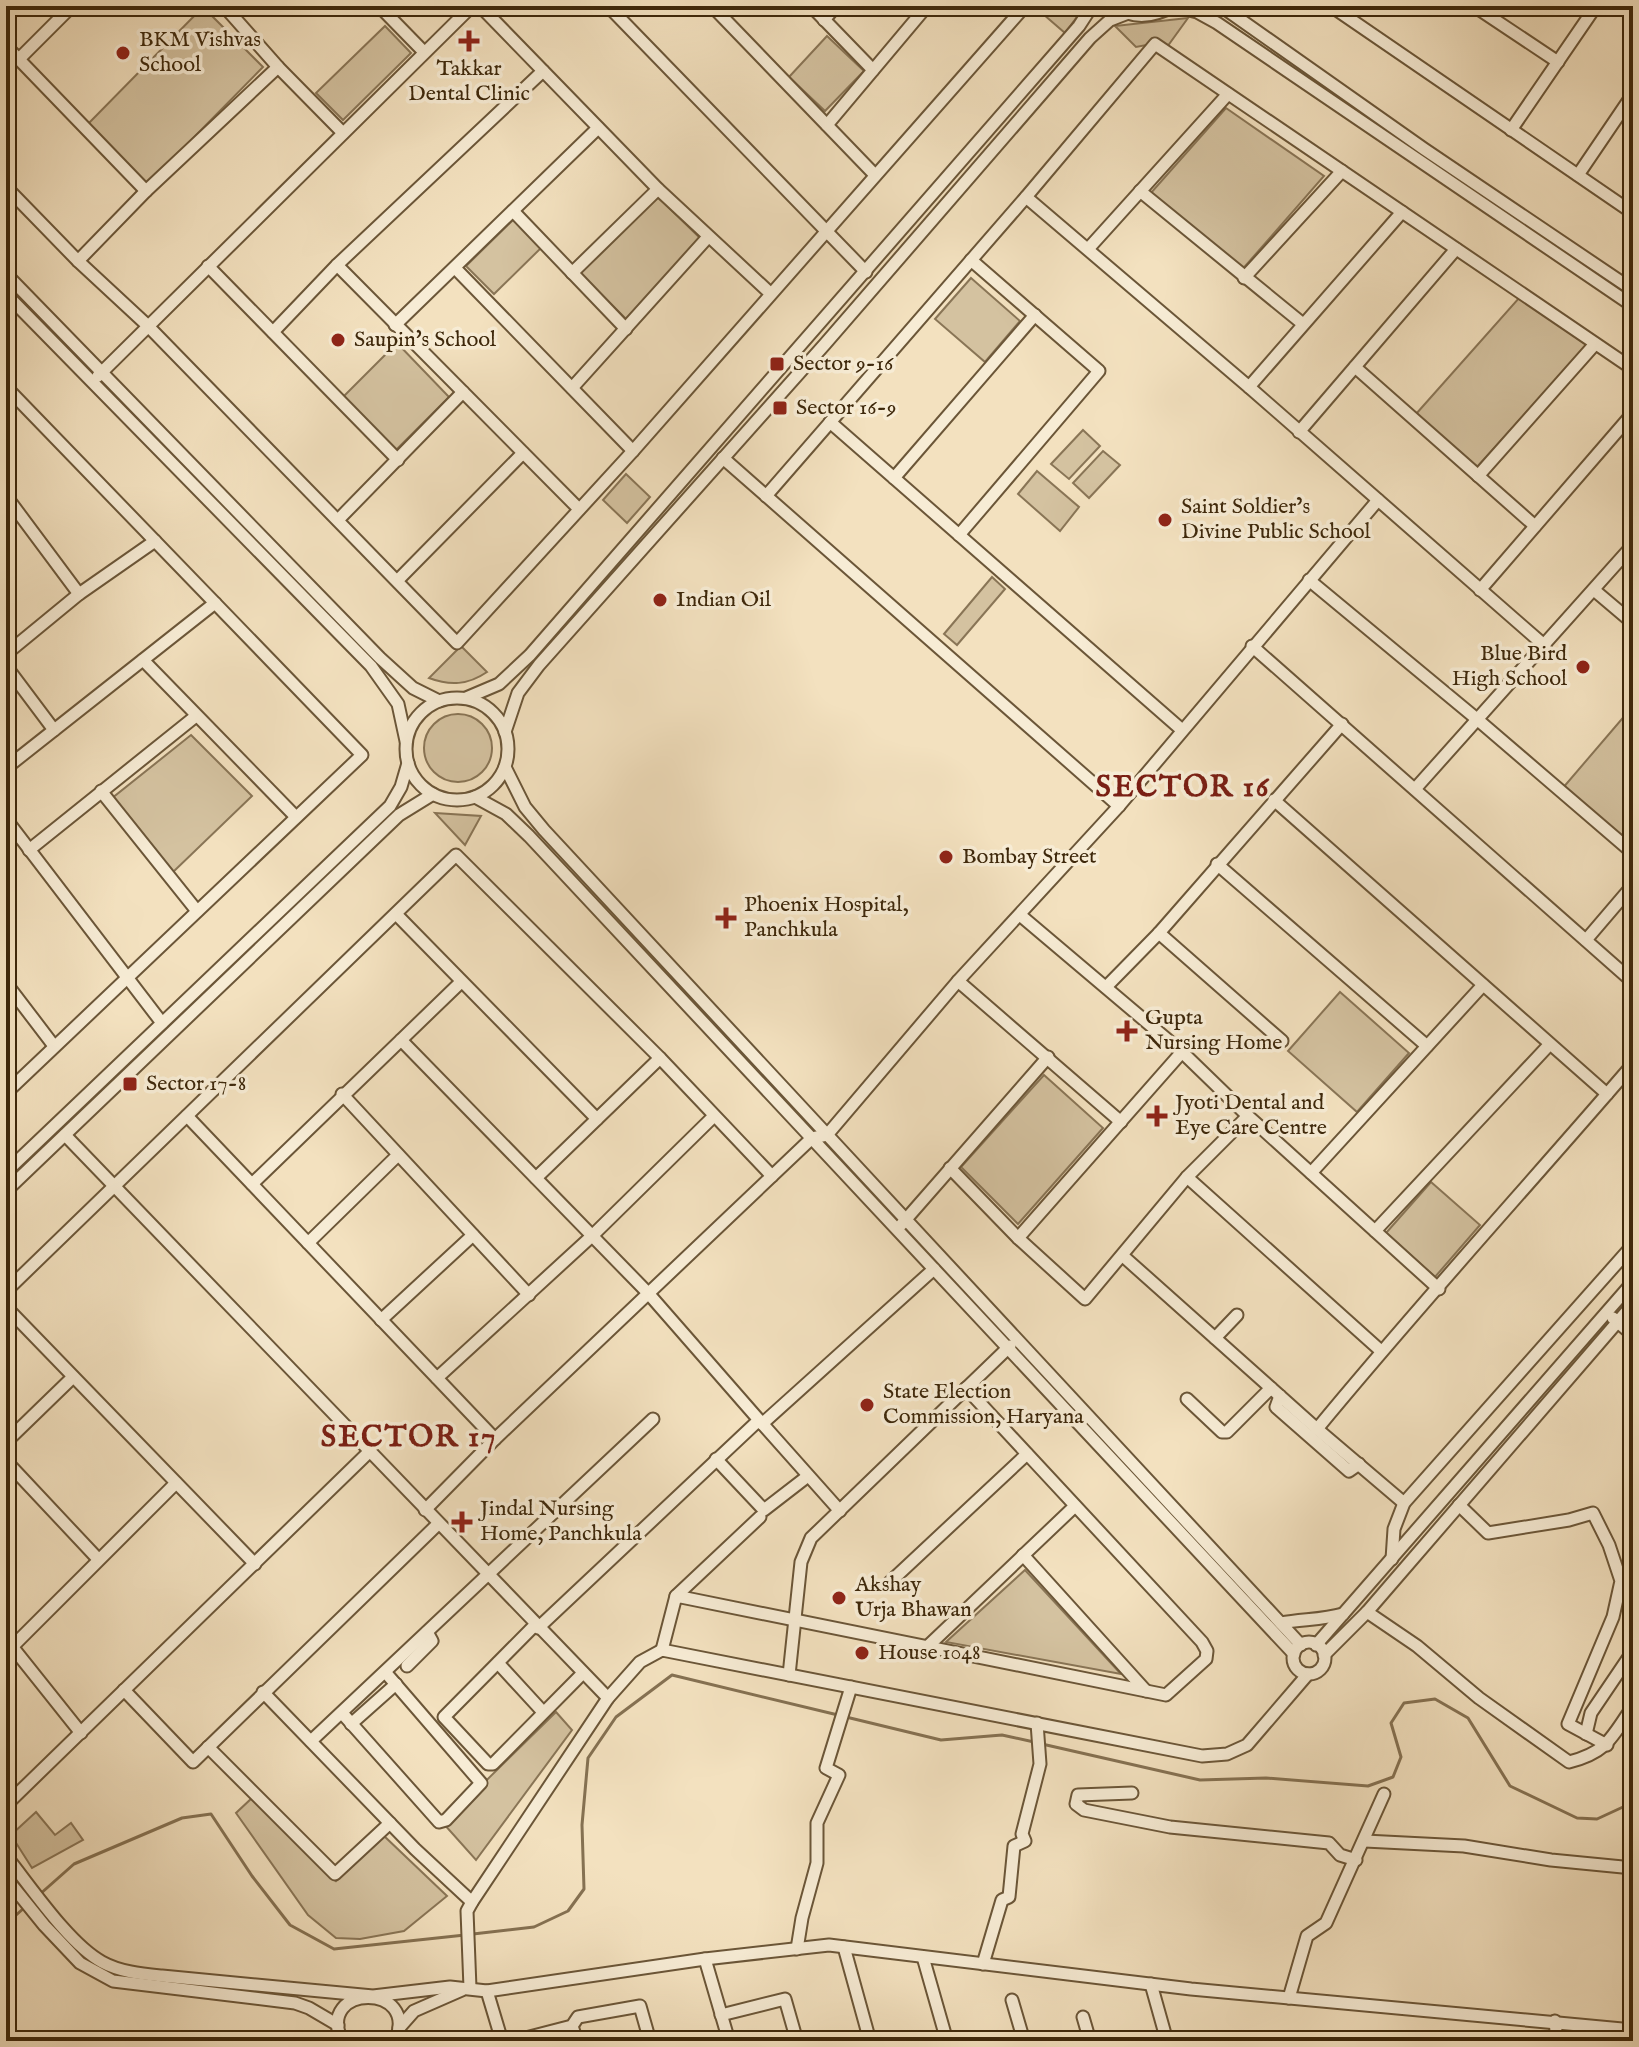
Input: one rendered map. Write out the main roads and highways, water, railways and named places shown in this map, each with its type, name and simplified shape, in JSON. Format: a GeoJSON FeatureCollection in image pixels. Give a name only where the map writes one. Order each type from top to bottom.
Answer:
{"type":"FeatureCollection","features":[{"type":"Feature","properties":{"kind":"waterway"},"geometry":{"type":"LineString","coordinates":[[473,1934],[534,1927],[568,1911],[584,1889],[582,1825],[588,1758],[616,1717],[672,1675],[838,1715]]}},
{"type":"Feature","properties":{"kind":"waterway"},"geometry":{"type":"LineString","coordinates":[[1042,1744],[1200,1780],[1266,1778],[1368,1786],[1393,1777],[1401,1757],[1391,1723],[1404,1703],[1435,1699],[1468,1718],[1510,1786],[1577,1818],[1597,1819],[1623,1807],[1633,1797]]}},
{"type":"Feature","properties":{"kind":"waterway"},"geometry":{"type":"LineString","coordinates":[[846,1717],[941,1740],[1002,1735],[1034,1742]]}},
{"type":"Feature","properties":{"kind":"waterway"},"geometry":{"type":"LineString","coordinates":[[39,1895],[74,1864],[182,1818],[211,1814],[252,1876],[290,1925],[334,1949],[465,1935]]}},
{"type":"Feature","properties":{"kind":"waterway"},"geometry":{"type":"LineString","coordinates":[[6,1924],[24,1908]]}},
{"type":"Feature","properties":{"kind":"place","name":"Takkar Dental Clinic"},"geometry":{"type":"Point","coordinates":[469,41]}},
{"type":"Feature","properties":{"kind":"place","name":"BKM Vishvas School"},"geometry":{"type":"Point","coordinates":[123,53]}},
{"type":"Feature","properties":{"kind":"place","name":"Saupin's School"},"geometry":{"type":"Point","coordinates":[338,340]}},
{"type":"Feature","properties":{"kind":"place","name":"Sector 9-16"},"geometry":{"type":"Point","coordinates":[777,364]}},
{"type":"Feature","properties":{"kind":"place","name":"Sector 16-9"},"geometry":{"type":"Point","coordinates":[780,408]}},
{"type":"Feature","properties":{"kind":"place","name":"Saint Soldier’s Divine Public School"},"geometry":{"type":"Point","coordinates":[1165,520]}},
{"type":"Feature","properties":{"kind":"place","name":"Indian Oil"},"geometry":{"type":"Point","coordinates":[660,600]}},
{"type":"Feature","properties":{"kind":"place","name":"Blue Bird High School"},"geometry":{"type":"Point","coordinates":[1583,667]}},
{"type":"Feature","properties":{"kind":"place","name":"Bombay Street"},"geometry":{"type":"Point","coordinates":[946,857]}},
{"type":"Feature","properties":{"kind":"place","name":"Phoenix Hospital, Panchkula"},"geometry":{"type":"Point","coordinates":[726,918]}},
{"type":"Feature","properties":{"kind":"place","name":"Gupta Nursing Home"},"geometry":{"type":"Point","coordinates":[1127,1031]}},
{"type":"Feature","properties":{"kind":"place","name":"Sector 17-8"},"geometry":{"type":"Point","coordinates":[130,1084]}},
{"type":"Feature","properties":{"kind":"place","name":"Jyoti Dental and Eye Care Centre"},"geometry":{"type":"Point","coordinates":[1157,1116]}},
{"type":"Feature","properties":{"kind":"place","name":"State Election Commission, Haryana"},"geometry":{"type":"Point","coordinates":[867,1405]}},
{"type":"Feature","properties":{"kind":"place","name":"Jindal Nursing Home, Panchkula"},"geometry":{"type":"Point","coordinates":[462,1522]}},
{"type":"Feature","properties":{"kind":"place","name":"Akshay Urja Bhawan"},"geometry":{"type":"Point","coordinates":[839,1598]}},
{"type":"Feature","properties":{"kind":"place","name":"House 1048"},"geometry":{"type":"Point","coordinates":[862,1653]}},
{"type":"Feature","properties":{"kind":"district","name":"SECTOR 16"},"geometry":{"type":"Point","coordinates":[1183,788]}},
{"type":"Feature","properties":{"kind":"district","name":"SECTOR 17"},"geometry":{"type":"Point","coordinates":[409,1438]}}]}
